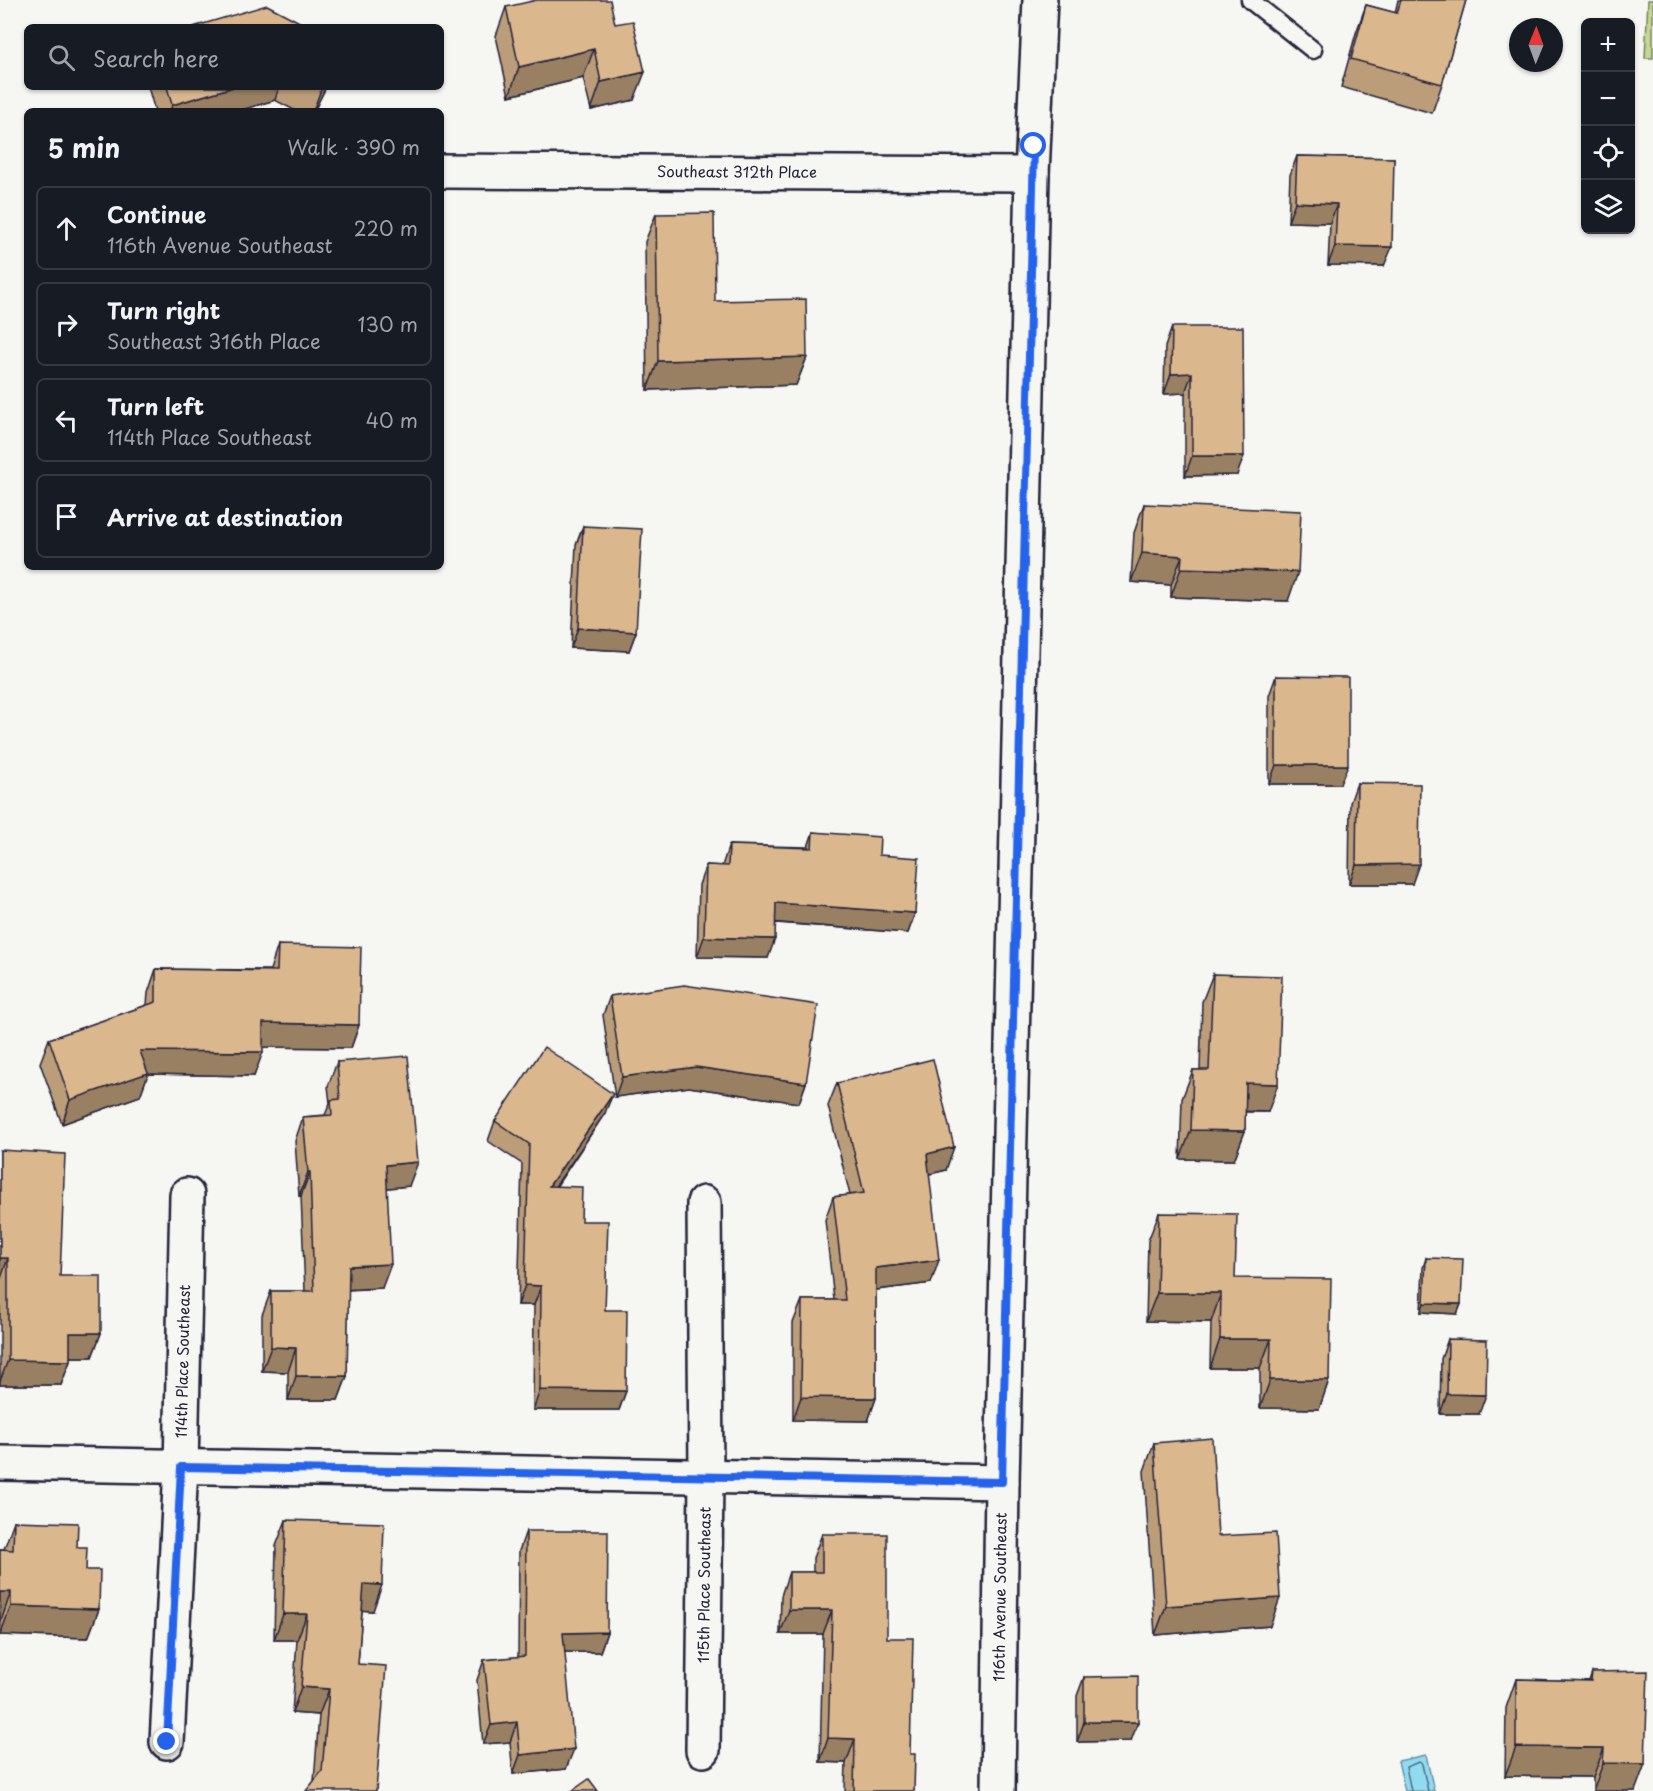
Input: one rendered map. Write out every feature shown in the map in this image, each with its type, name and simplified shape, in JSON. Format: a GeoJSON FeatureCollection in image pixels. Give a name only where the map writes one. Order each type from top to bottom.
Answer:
{"type":"FeatureCollection","features":[{"type":"Feature","properties":{"kind":"street","name":"116th Avenue Southeast"},"geometry":{"type":"LineString","coordinates":[[998,1791],[1002,1482],[1032,174],[1040,0]]}},
{"type":"Feature","properties":{"kind":"street","name":"Southeast 312th Place"},"geometry":{"type":"LineString","coordinates":[[444,171],[1032,174]]}},
{"type":"Feature","properties":{"kind":"street","name":"114th Place Southeast"},"geometry":{"type":"LineString","coordinates":[[167,1742],[181,1467],[187,1195]]}},
{"type":"Feature","properties":{"kind":"street","name":"115th Place Southeast"},"geometry":{"type":"LineString","coordinates":[[703,1750],[706,1476],[704,1203]]}},
{"type":"Feature","properties":{"kind":"street"},"geometry":{"type":"LineString","coordinates":[[0,1463],[1002,1482]]}},
{"type":"Feature","properties":{"kind":"lane"},"geometry":{"type":"LineString","coordinates":[[1250,0],[1313,50]]}},
{"type":"Feature","properties":{"kind":"green space"},"geometry":{"type":"Polygon","coordinates":[[[1648,0],[1653,0],[1653,58],[1645,58],[1648,0]]]}},
{"type":"Feature","properties":{"kind":"water"},"geometry":{"type":"Polygon","coordinates":[[[1426,1755],[1434,1791],[1405,1791],[1398,1761],[1426,1755]]]}},
{"type":"Feature","properties":{"kind":"building"},"geometry":{"type":"Polygon","coordinates":[[[537,0],[610,0],[615,24],[633,21],[645,72],[601,82],[594,49],[519,67],[506,7],[537,0]]]}},
{"type":"Feature","properties":{"kind":"building"},"geometry":{"type":"Polygon","coordinates":[[[1401,0],[1466,0],[1442,84],[1351,59],[1366,5],[1397,13],[1401,0]]]}},
{"type":"Feature","properties":{"kind":"building"},"geometry":{"type":"Polygon","coordinates":[[[267,5],[303,24],[203,24],[267,5]]]}},
{"type":"Feature","properties":{"kind":"building"},"geometry":{"type":"Polygon","coordinates":[[[168,90],[223,90],[172,105],[168,90]]]}},
{"type":"Feature","properties":{"kind":"building"},"geometry":{"type":"Polygon","coordinates":[[[1297,156],[1394,158],[1392,247],[1335,246],[1337,204],[1295,202],[1297,156]]]}},
{"type":"Feature","properties":{"kind":"building"},"geometry":{"type":"Polygon","coordinates":[[[714,213],[715,301],[806,299],[807,357],[658,361],[656,214],[714,213]]]}},
{"type":"Feature","properties":{"kind":"building"},"geometry":{"type":"Polygon","coordinates":[[[1172,327],[1243,327],[1244,456],[1192,456],[1192,373],[1171,374],[1172,327]]]}},
{"type":"Feature","properties":{"kind":"building"},"geometry":{"type":"Polygon","coordinates":[[[1144,504],[1301,511],[1298,572],[1181,568],[1182,556],[1142,553],[1144,504]]]}},
{"type":"Feature","properties":{"kind":"building"},"geometry":{"type":"Polygon","coordinates":[[[583,526],[642,529],[636,632],[578,628],[583,526]]]}},
{"type":"Feature","properties":{"kind":"building"},"geometry":{"type":"Polygon","coordinates":[[[1276,676],[1348,677],[1348,765],[1276,765],[1276,676]]]}},
{"type":"Feature","properties":{"kind":"building"},"geometry":{"type":"Polygon","coordinates":[[[1357,783],[1420,784],[1419,864],[1356,865],[1357,783]]]}},
{"type":"Feature","properties":{"kind":"building"},"geometry":{"type":"Polygon","coordinates":[[[813,832],[880,837],[879,855],[919,858],[915,913],[776,903],[775,939],[704,937],[706,865],[728,866],[729,845],[812,848],[813,832]]]}},
{"type":"Feature","properties":{"kind":"building"},"geometry":{"type":"Polygon","coordinates":[[[278,945],[361,947],[359,1025],[263,1023],[263,1052],[140,1051],[148,1073],[70,1100],[49,1039],[156,1002],[156,969],[277,971],[278,945]]]}},
{"type":"Feature","properties":{"kind":"building"},"geometry":{"type":"Polygon","coordinates":[[[1213,974],[1282,976],[1278,1084],[1246,1083],[1245,1131],[1191,1130],[1193,1070],[1209,1070],[1213,974]]]}},
{"type":"Feature","properties":{"kind":"building"},"geometry":{"type":"Polygon","coordinates":[[[684,985],[818,1005],[806,1083],[696,1067],[622,1077],[610,996],[684,985]]]}},
{"type":"Feature","properties":{"kind":"building"},"geometry":{"type":"Polygon","coordinates":[[[544,1047],[613,1094],[549,1186],[582,1187],[581,1221],[608,1221],[605,1310],[627,1310],[626,1391],[540,1390],[541,1286],[525,1285],[529,1144],[495,1121],[544,1047]]]}},
{"type":"Feature","properties":{"kind":"building"},"geometry":{"type":"Polygon","coordinates":[[[408,1056],[418,1162],[386,1165],[391,1264],[349,1266],[347,1376],[296,1376],[296,1348],[271,1347],[271,1291],[314,1291],[310,1172],[308,1172],[303,1117],[332,1115],[331,1100],[340,1099],[337,1062],[408,1056]]]}},
{"type":"Feature","properties":{"kind":"building"},"geometry":{"type":"Polygon","coordinates":[[[933,1059],[954,1147],[927,1154],[939,1260],[876,1268],[876,1398],[801,1397],[802,1300],[845,1300],[833,1197],[864,1193],[837,1083],[933,1059]]]}},
{"type":"Feature","properties":{"kind":"building"},"geometry":{"type":"Polygon","coordinates":[[[0,1150],[65,1154],[60,1276],[101,1276],[101,1333],[70,1333],[70,1361],[8,1360],[8,1258],[0,1258],[0,1150]]]}},
{"type":"Feature","properties":{"kind":"building"},"geometry":{"type":"Polygon","coordinates":[[[1159,1213],[1237,1214],[1235,1278],[1331,1279],[1329,1380],[1270,1380],[1271,1339],[1220,1339],[1221,1293],[1157,1293],[1159,1213]]]}},
{"type":"Feature","properties":{"kind":"building"},"geometry":{"type":"Polygon","coordinates":[[[1426,1258],[1463,1259],[1461,1304],[1424,1303],[1426,1258]]]}},
{"type":"Feature","properties":{"kind":"building"},"geometry":{"type":"Polygon","coordinates":[[[1448,1339],[1487,1340],[1486,1395],[1447,1394],[1448,1339]]]}},
{"type":"Feature","properties":{"kind":"building"},"geometry":{"type":"Polygon","coordinates":[[[1212,1438],[1218,1536],[1276,1533],[1280,1598],[1166,1606],[1154,1443],[1212,1438]]]}},
{"type":"Feature","properties":{"kind":"building"},"geometry":{"type":"Polygon","coordinates":[[[286,1520],[384,1523],[382,1585],[364,1584],[358,1664],[386,1666],[376,1791],[306,1791],[322,1771],[329,1689],[301,1687],[307,1614],[283,1614],[286,1520]]]}},
{"type":"Feature","properties":{"kind":"building"},"geometry":{"type":"Polygon","coordinates":[[[14,1521],[78,1523],[77,1547],[87,1547],[86,1570],[100,1570],[99,1609],[11,1606],[11,1592],[0,1592],[0,1549],[13,1550],[14,1521]]]}},
{"type":"Feature","properties":{"kind":"building"},"geometry":{"type":"Polygon","coordinates":[[[526,1531],[608,1531],[607,1632],[563,1633],[574,1749],[520,1755],[517,1722],[491,1725],[484,1660],[525,1656],[526,1531]]]}},
{"type":"Feature","properties":{"kind":"building"},"geometry":{"type":"Polygon","coordinates":[[[822,1534],[887,1534],[887,1638],[913,1638],[910,1754],[915,1754],[914,1791],[854,1791],[855,1739],[828,1738],[832,1610],[789,1610],[789,1572],[822,1572],[822,1534]]]}},
{"type":"Feature","properties":{"kind":"building"},"geometry":{"type":"Polygon","coordinates":[[[1648,1671],[1645,1764],[1603,1763],[1604,1748],[1516,1747],[1516,1679],[1591,1681],[1592,1672],[1648,1671]]]}},
{"type":"Feature","properties":{"kind":"building"},"geometry":{"type":"Polygon","coordinates":[[[1138,1676],[1138,1722],[1084,1722],[1084,1677],[1138,1676]]]}},
{"type":"Feature","properties":{"kind":"building"},"geometry":{"type":"Polygon","coordinates":[[[589,1779],[598,1791],[572,1791],[589,1779]]]}},
{"type":"Feature","properties":{"kind":"route"},"geometry":{"type":"LineString","coordinates":[[167,1742],[181,1467],[1002,1482],[1034,146]]}}]}
